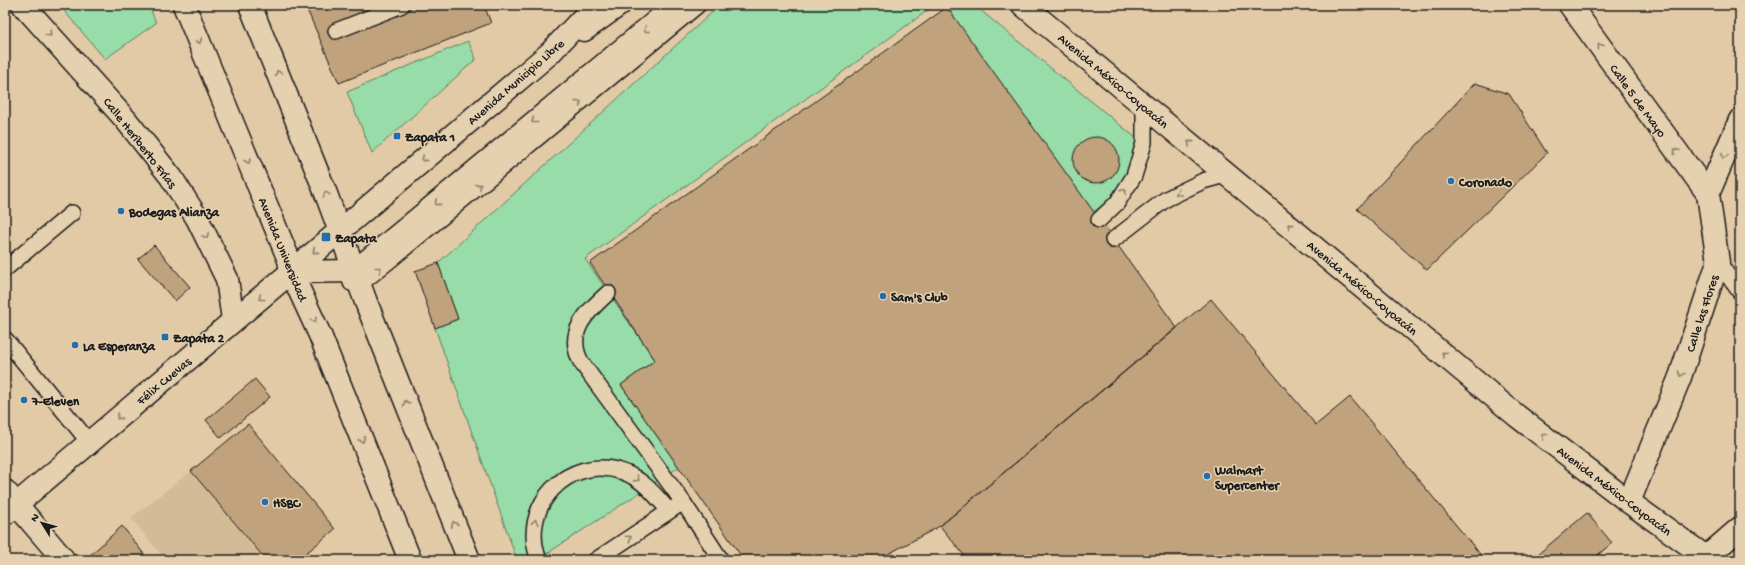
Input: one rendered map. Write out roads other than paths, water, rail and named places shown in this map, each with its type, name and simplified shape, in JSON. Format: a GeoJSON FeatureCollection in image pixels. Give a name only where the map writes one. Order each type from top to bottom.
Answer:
{"type":"FeatureCollection","features":[{"type":"Feature","properties":{"kind":"main road","name":"Calle Heriberto Frías"},"geometry":{"type":"LineString","coordinates":[[23,5],[126,120],[171,177],[197,218],[227,279],[234,320]]}},
{"type":"Feature","properties":{"kind":"main road","name":"Avenida Universidad"},"geometry":{"type":"LineString","coordinates":[[184,5],[289,260],[290,272],[311,314],[410,560]]}},
{"type":"Feature","properties":{"kind":"main road"},"geometry":{"type":"LineString","coordinates":[[250,5],[325,191],[357,278],[469,560]]}},
{"type":"Feature","properties":{"kind":"main road","name":"Avenida Municipio Libre"},"geometry":{"type":"LineString","coordinates":[[340,231],[550,53],[595,5]]}},
{"type":"Feature","properties":{"kind":"main road"},"geometry":{"type":"LineString","coordinates":[[550,53],[619,5]]}},
{"type":"Feature","properties":{"kind":"main road"},"geometry":{"type":"LineString","coordinates":[[290,272],[357,278],[676,5]]}},
{"type":"Feature","properties":{"kind":"main road","name":"Avenida México-Coyoacán"},"geometry":{"type":"LineString","coordinates":[[1023,5],[1517,416],[1629,502],[1707,559]]}},
{"type":"Feature","properties":{"kind":"main road","name":"Calle 5 de Mayo"},"geometry":{"type":"LineString","coordinates":[[1570,5],[1708,194]]}},
{"type":"Feature","properties":{"kind":"main road"},"geometry":{"type":"LineString","coordinates":[[1708,194],[1740,120]]}},
{"type":"Feature","properties":{"kind":"main road","name":"Calle las Flores"},"geometry":{"type":"LineString","coordinates":[[1629,502],[1680,377],[1718,262],[1708,194]]}},
{"type":"Feature","properties":{"kind":"main road","name":"Félix Cuevas"},"geometry":{"type":"LineString","coordinates":[[9,503],[89,442],[340,231]]}},
{"type":"Feature","properties":{"kind":"main road"},"geometry":{"type":"LineString","coordinates":[[9,503],[64,560]]}},
{"type":"Feature","properties":{"kind":"main road"},"geometry":{"type":"LineString","coordinates":[[1707,559],[1740,528]]}},
{"type":"Feature","properties":{"kind":"lane"},"geometry":{"type":"LineString","coordinates":[[336,31],[402,5]]}},
{"type":"Feature","properties":{"kind":"lane"},"geometry":{"type":"LineString","coordinates":[[357,278],[698,5]]}},
{"type":"Feature","properties":{"kind":"lane"},"geometry":{"type":"LineString","coordinates":[[1099,220],[1117,203],[1134,176],[1144,143],[1144,105]]}},
{"type":"Feature","properties":{"kind":"lane"},"geometry":{"type":"LineString","coordinates":[[1113,240],[1166,200],[1202,181],[1228,174]]}},
{"type":"Feature","properties":{"kind":"lane"},"geometry":{"type":"LineString","coordinates":[[5,269],[72,213]]}},
{"type":"Feature","properties":{"kind":"lane"},"geometry":{"type":"LineString","coordinates":[[1718,262],[1740,292]]}},
{"type":"Feature","properties":{"kind":"lane"},"geometry":{"type":"LineString","coordinates":[[608,293],[587,312],[578,328],[575,341],[576,353],[683,502],[717,559]]}},
{"type":"Feature","properties":{"kind":"lane"},"geometry":{"type":"LineString","coordinates":[[5,339],[89,442]]}},
{"type":"Feature","properties":{"kind":"lane"},"geometry":{"type":"LineString","coordinates":[[539,560],[535,550],[534,534],[538,511],[548,493],[556,485],[575,473],[597,468],[623,472],[642,483],[669,511]]}},
{"type":"Feature","properties":{"kind":"lane"},"geometry":{"type":"LineString","coordinates":[[596,560],[683,502]]}},
{"type":"Feature","properties":{"kind":"place","name":"Zapata 1"},"geometry":{"type":"Point","coordinates":[397,136]}},
{"type":"Feature","properties":{"kind":"place","name":"Coronado"},"geometry":{"type":"Point","coordinates":[1451,181]}},
{"type":"Feature","properties":{"kind":"place","name":"Bodegas Alianza"},"geometry":{"type":"Point","coordinates":[121,211]}},
{"type":"Feature","properties":{"kind":"place","name":"Zapata"},"geometry":{"type":"Point","coordinates":[326,237]}},
{"type":"Feature","properties":{"kind":"place","name":"Sam's Club"},"geometry":{"type":"Point","coordinates":[883,296]}},
{"type":"Feature","properties":{"kind":"place","name":"Zapata 2"},"geometry":{"type":"Point","coordinates":[165,337]}},
{"type":"Feature","properties":{"kind":"place","name":"La Esperanza"},"geometry":{"type":"Point","coordinates":[75,345]}},
{"type":"Feature","properties":{"kind":"place","name":"7-Eleven"},"geometry":{"type":"Point","coordinates":[24,400]}},
{"type":"Feature","properties":{"kind":"place","name":"Walmart Supercenter"},"geometry":{"type":"Point","coordinates":[1207,476]}},
{"type":"Feature","properties":{"kind":"place","name":"HSBC"},"geometry":{"type":"Point","coordinates":[265,502]}}]}
